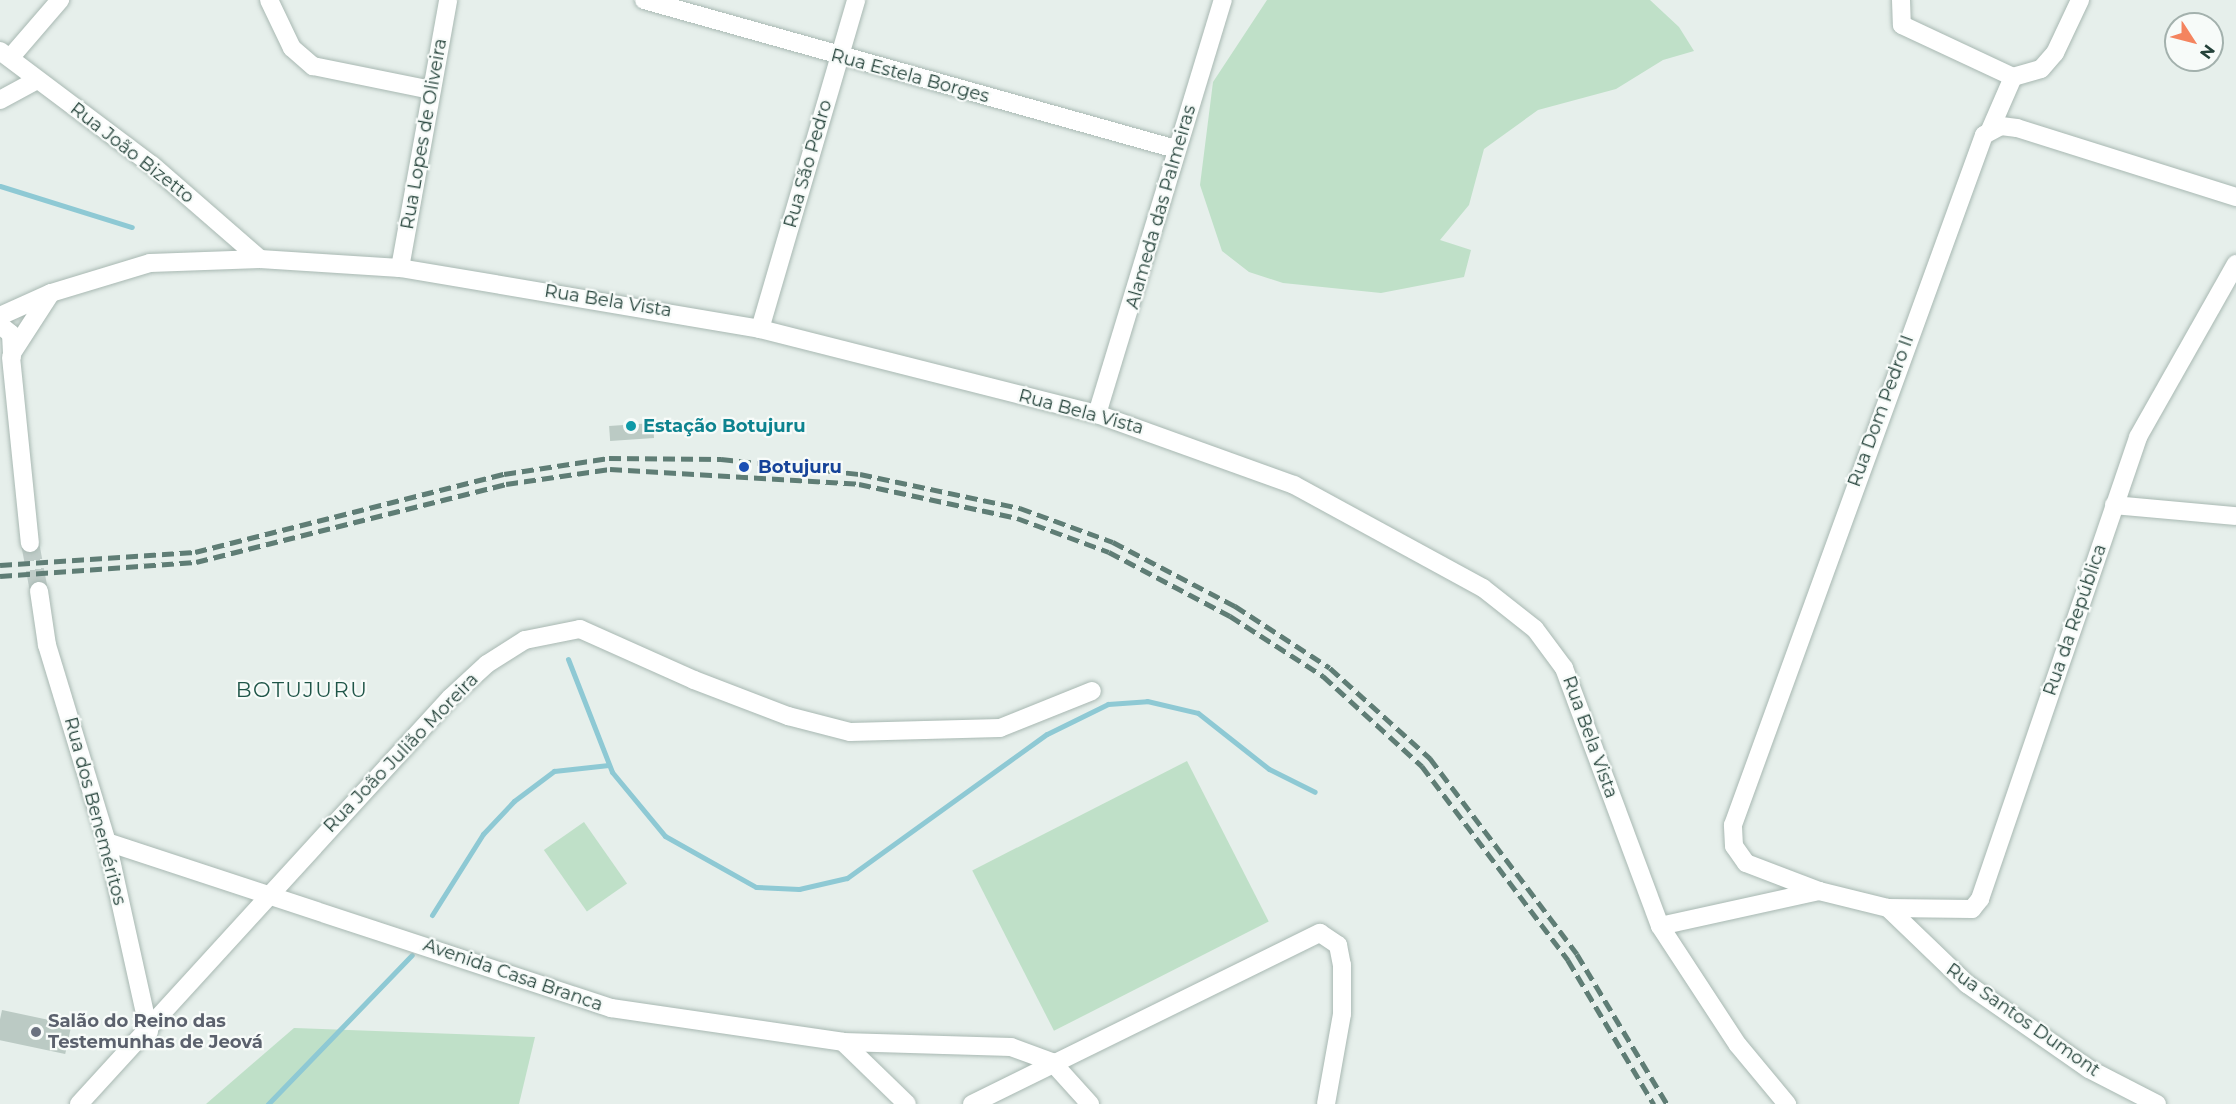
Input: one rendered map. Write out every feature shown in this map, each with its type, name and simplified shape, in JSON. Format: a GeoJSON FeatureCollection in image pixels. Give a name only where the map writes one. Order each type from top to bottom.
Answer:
{"type":"FeatureCollection","features":[{"type":"Feature","properties":{"kind":"street"},"geometry":{"type":"LineString","coordinates":[[5,55],[60,0]]}},
{"type":"Feature","properties":{"kind":"street"},"geometry":{"type":"LineString","coordinates":[[269,0],[292,48],[313,66],[431,90]]}},
{"type":"Feature","properties":{"kind":"street","name":"Rua Lopes de Oliveira"},"geometry":{"type":"LineString","coordinates":[[400,268],[448,0]]}},
{"type":"Feature","properties":{"kind":"street","name":"Rua Estela Borges"},"geometry":{"type":"LineString","coordinates":[[644,0],[838,57],[1176,149]]}},
{"type":"Feature","properties":{"kind":"street","name":"Rua São Pedro"},"geometry":{"type":"LineString","coordinates":[[760,329],[856,0]]}},
{"type":"Feature","properties":{"kind":"street","name":"Alameda das Palmeiras"},"geometry":{"type":"LineString","coordinates":[[1097,414],[1223,0]]}},
{"type":"Feature","properties":{"kind":"street"},"geometry":{"type":"LineString","coordinates":[[1901,0],[1902,25],[2013,77],[2041,69],[2055,52],[2080,0]]}},
{"type":"Feature","properties":{"kind":"street","name":"Rua João Bizetto"},"geometry":{"type":"LineString","coordinates":[[5,55],[152,165],[260,259]]}},
{"type":"Feature","properties":{"kind":"street","name":"Rua Dom Pedro II"},"geometry":{"type":"LineString","coordinates":[[1819,891],[1746,863],[1734,846],[1733,825],[1974,149],[1990,130],[2013,77]]}},
{"type":"Feature","properties":{"kind":"street"},"geometry":{"type":"LineString","coordinates":[[0,100],[37,80]]}},
{"type":"Feature","properties":{"kind":"street"},"geometry":{"type":"LineString","coordinates":[[1990,130],[2017,128],[2236,197]]}},
{"type":"Feature","properties":{"kind":"street","name":"Rua Bela Vista"},"geometry":{"type":"LineString","coordinates":[[0,316],[51,293],[150,263],[260,259],[400,268],[760,329],[1097,414],[1294,485],[1516,611],[1564,668],[1660,926],[1738,1045],[1787,1104]]}},
{"type":"Feature","properties":{"kind":"street","name":"Rua da República"},"geometry":{"type":"LineString","coordinates":[[1888,908],[1963,910],[1980,899],[2114,505],[2157,397],[2236,264]]}},
{"type":"Feature","properties":{"kind":"street"},"geometry":{"type":"LineString","coordinates":[[8,358],[51,293]]}},
{"type":"Feature","properties":{"kind":"street"},"geometry":{"type":"LineString","coordinates":[[0,325],[11,334],[8,358],[30,543]]}},
{"type":"Feature","properties":{"kind":"street"},"geometry":{"type":"LineString","coordinates":[[0,385],[17,422]]}},
{"type":"Feature","properties":{"kind":"street"},"geometry":{"type":"LineString","coordinates":[[2114,505],[2236,516]]}},
{"type":"Feature","properties":{"kind":"street","name":"Rua dos Beneméritos"},"geometry":{"type":"LineString","coordinates":[[39,591],[47,645],[108,842],[149,1031]]}},
{"type":"Feature","properties":{"kind":"street","name":"Rua João Julião Moreira"},"geometry":{"type":"LineString","coordinates":[[79,1104],[149,1031],[450,698],[487,664],[542,634],[580,629],[704,684],[788,716],[850,732],[1000,728],[1092,691]]}},
{"type":"Feature","properties":{"kind":"street","name":"Avenida Casa Branca"},"geometry":{"type":"LineString","coordinates":[[108,842],[591,1003],[843,1042],[1011,1047],[1052,1062],[1090,1104]]}},
{"type":"Feature","properties":{"kind":"street"},"geometry":{"type":"LineString","coordinates":[[1660,926],[1819,891],[1888,908]]}},
{"type":"Feature","properties":{"kind":"street","name":"Rua Santos Dumont"},"geometry":{"type":"LineString","coordinates":[[1888,908],[1967,984],[2089,1069],[2157,1104]]}},
{"type":"Feature","properties":{"kind":"street"},"geometry":{"type":"LineString","coordinates":[[972,1104],[1052,1062],[1320,933],[1338,945],[1342,965],[1342,1014],[1326,1104]]}},
{"type":"Feature","properties":{"kind":"street"},"geometry":{"type":"LineString","coordinates":[[843,1042],[906,1104]]}},
{"type":"Feature","properties":{"kind":"green space"},"geometry":{"type":"Polygon","coordinates":[[[1267,0],[1650,0],[1679,27],[1694,51],[1663,60],[1616,89],[1538,110],[1484,149],[1469,205],[1440,240],[1471,250],[1464,277],[1381,293],[1283,283],[1249,272],[1222,251],[1200,185],[1213,82],[1267,0]]]}},
{"type":"Feature","properties":{"kind":"green space"},"geometry":{"type":"Polygon","coordinates":[[[1187,761],[1269,921],[1054,1031],[972,870],[1187,761]]]}},
{"type":"Feature","properties":{"kind":"green space"},"geometry":{"type":"Polygon","coordinates":[[[584,822],[627,883],[587,912],[544,850],[584,822]]]}},
{"type":"Feature","properties":{"kind":"green space"},"geometry":{"type":"Polygon","coordinates":[[[294,1028],[535,1037],[519,1104],[206,1104],[294,1028]]]}},
{"type":"Feature","properties":{"kind":"building"},"geometry":{"type":"Polygon","coordinates":[[[653,423],[654,438],[610,441],[609,426],[653,423]]]}},
{"type":"Feature","properties":{"kind":"building","name":"Salão do Reino das Testemunhas de Jeová"},"geometry":{"type":"Polygon","coordinates":[[[2,1010],[71,1025],[65,1054],[0,1040],[2,1010]]]}},
{"type":"Feature","properties":{"kind":"waterway"},"geometry":{"type":"LineString","coordinates":[[0,186],[132,227]]}},
{"type":"Feature","properties":{"kind":"waterway"},"geometry":{"type":"LineString","coordinates":[[568,659],[612,772],[665,836],[756,887],[799,889],[847,878],[1047,734],[1108,704],[1147,701],[1198,713],[1269,769],[1315,792]]}},
{"type":"Feature","properties":{"kind":"waterway"},"geometry":{"type":"LineString","coordinates":[[432,915],[483,834],[514,801],[554,771],[609,765]]}},
{"type":"Feature","properties":{"kind":"waterway"},"geometry":{"type":"LineString","coordinates":[[268,1104],[412,955]]}},
{"type":"Feature","properties":{"kind":"tunnel"},"geometry":{"type":"LineString","coordinates":[[30,543],[39,591]]}},
{"type":"Feature","properties":{"kind":"railway"},"geometry":{"type":"LineString","coordinates":[[0,565],[195,552],[504,474],[609,458],[721,459],[860,474],[1020,508],[1113,542],[1235,606],[1330,668],[1430,758],[1577,954],[1667,1104]]}},
{"type":"Feature","properties":{"kind":"railway"},"geometry":{"type":"LineString","coordinates":[[0,576],[196,562],[506,484],[610,469],[859,484],[1017,518],[1109,552],[1230,616],[1323,676],[1422,766],[1568,960],[1654,1104]]}},
{"type":"Feature","properties":{"kind":"place","name":"Estação Botujuru"},"geometry":{"type":"Point","coordinates":[631,426]}},
{"type":"Feature","properties":{"kind":"place","name":"Botujuru"},"geometry":{"type":"Point","coordinates":[744,467]}},
{"type":"Feature","properties":{"kind":"place","name":"Salão do Reino das Testemunhas de Jeová"},"geometry":{"type":"Point","coordinates":[36,1032]}},
{"type":"Feature","properties":{"kind":"district","name":"BOTUJURU"},"geometry":{"type":"Point","coordinates":[302,690]}}]}
